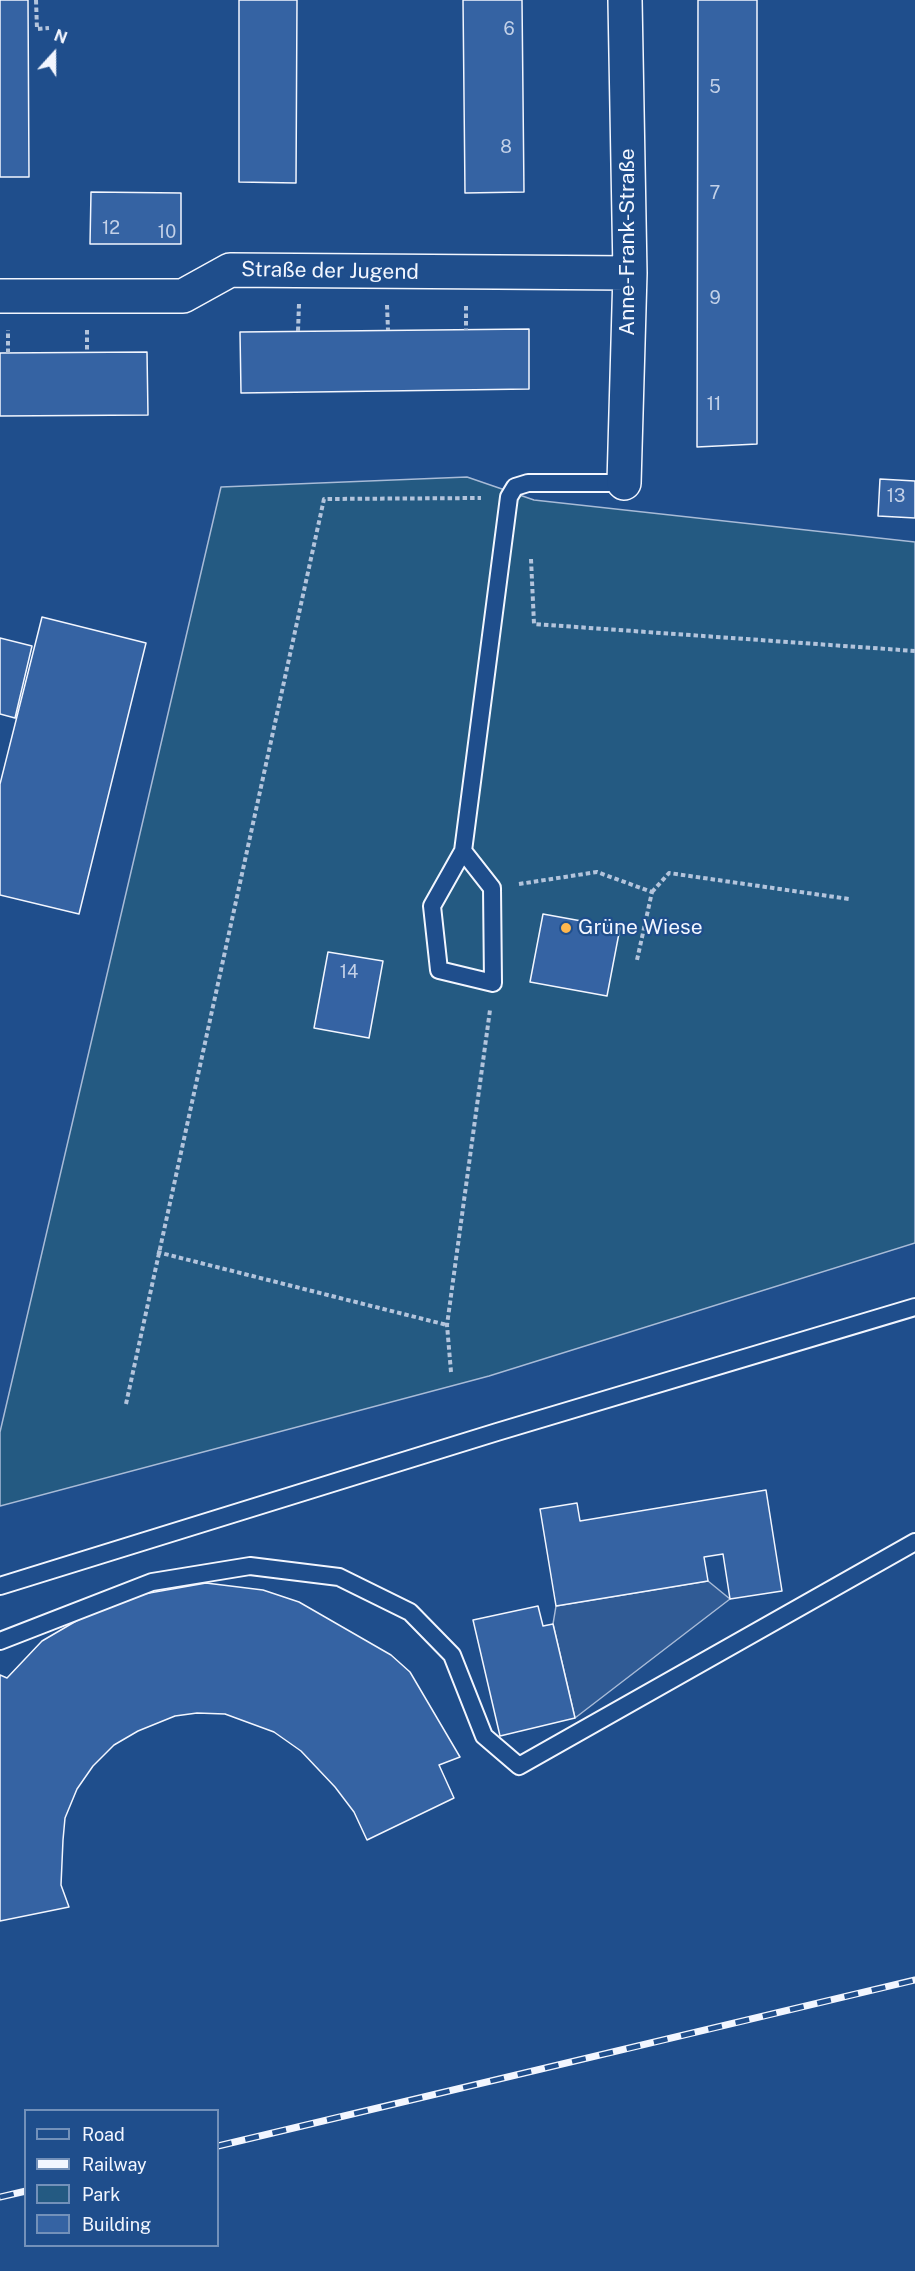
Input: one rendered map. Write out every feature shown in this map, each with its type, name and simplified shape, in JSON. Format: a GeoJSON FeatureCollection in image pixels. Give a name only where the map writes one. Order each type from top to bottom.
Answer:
{"type":"FeatureCollection","features":[{"type":"Feature","properties":{"kind":"street","name":"Anne-Frank-Straße"},"geometry":{"type":"LineString","coordinates":[[624,483],[630,273],[625,0]]}},
{"type":"Feature","properties":{"kind":"street","name":"Straße der Jugend"},"geometry":{"type":"LineString","coordinates":[[0,296],[183,296],[230,270],[630,273]]}},
{"type":"Feature","properties":{"kind":"lane"},"geometry":{"type":"LineString","coordinates":[[463,851],[492,888],[493,982],[440,970],[432,906],[463,851],[509,497],[515,487],[528,483],[624,483]]}},
{"type":"Feature","properties":{"kind":"lane"},"geometry":{"type":"LineString","coordinates":[[0,1586],[915,1307]]}},
{"type":"Feature","properties":{"kind":"lane"},"geometry":{"type":"LineString","coordinates":[[0,1641],[152,1582],[250,1566],[339,1577],[410,1612],[452,1655],[484,1736],[519,1766],[915,1542]]}},
{"type":"Feature","properties":{"kind":"path"},"geometry":{"type":"LineString","coordinates":[[36,0],[37,29],[49,28]]}},
{"type":"Feature","properties":{"kind":"path"},"geometry":{"type":"LineString","coordinates":[[126,1404],[324,499],[509,497]]}},
{"type":"Feature","properties":{"kind":"path"},"geometry":{"type":"LineString","coordinates":[[531,554],[534,624],[915,651]]}},
{"type":"Feature","properties":{"kind":"path"},"geometry":{"type":"LineString","coordinates":[[492,888],[597,872],[652,892]]}},
{"type":"Feature","properties":{"kind":"path"},"geometry":{"type":"LineString","coordinates":[[637,960],[652,892],[669,873],[849,899]]}},
{"type":"Feature","properties":{"kind":"path"},"geometry":{"type":"LineString","coordinates":[[451,1372],[447,1324],[493,982]]}},
{"type":"Feature","properties":{"kind":"path"},"geometry":{"type":"LineString","coordinates":[[158,1252],[447,1324]]}},
{"type":"Feature","properties":{"kind":"green space"},"geometry":{"type":"Polygon","coordinates":[[[467,477],[534,500],[915,542],[915,1243],[489,1376],[0,1506],[0,1432],[221,487],[467,477]]]}},
{"type":"Feature","properties":{"kind":"shaded area"},"geometry":{"type":"Polygon","coordinates":[[[708,1581],[730,1599],[575,1718],[553,1624],[556,1606],[708,1581]]]}},
{"type":"Feature","properties":{"kind":"building"},"geometry":{"type":"Polygon","coordinates":[[[0,0],[28,0],[29,177],[0,177],[0,0]]]}},
{"type":"Feature","properties":{"kind":"building"},"geometry":{"type":"Polygon","coordinates":[[[239,0],[297,0],[296,183],[239,182],[239,0]]]}},
{"type":"Feature","properties":{"kind":"building"},"geometry":{"type":"Polygon","coordinates":[[[463,0],[522,0],[524,192],[465,193],[463,0]]]}},
{"type":"Feature","properties":{"kind":"building"},"geometry":{"type":"Polygon","coordinates":[[[698,0],[757,0],[757,444],[697,447],[698,0]]]}},
{"type":"Feature","properties":{"kind":"building"},"geometry":{"type":"Polygon","coordinates":[[[91,192],[181,193],[181,244],[90,244],[91,192]]]}},
{"type":"Feature","properties":{"kind":"building"},"geometry":{"type":"Polygon","coordinates":[[[529,329],[529,389],[241,393],[240,332],[529,329]]]}},
{"type":"Feature","properties":{"kind":"building"},"geometry":{"type":"Polygon","coordinates":[[[147,352],[148,415],[0,416],[0,353],[147,352]]]}},
{"type":"Feature","properties":{"kind":"building"},"geometry":{"type":"Polygon","coordinates":[[[880,479],[915,481],[915,518],[878,516],[880,479]]]}},
{"type":"Feature","properties":{"kind":"building"},"geometry":{"type":"Polygon","coordinates":[[[42,617],[146,643],[79,914],[0,895],[0,784],[42,617]]]}},
{"type":"Feature","properties":{"kind":"building"},"geometry":{"type":"Polygon","coordinates":[[[0,638],[32,646],[15,718],[0,714],[0,638]]]}},
{"type":"Feature","properties":{"kind":"building"},"geometry":{"type":"Polygon","coordinates":[[[543,914],[620,928],[607,996],[530,982],[543,914]]]}},
{"type":"Feature","properties":{"kind":"building"},"geometry":{"type":"Polygon","coordinates":[[[328,952],[383,961],[369,1038],[314,1028],[328,952]]]}},
{"type":"Feature","properties":{"kind":"building"},"geometry":{"type":"Polygon","coordinates":[[[766,1490],[782,1591],[730,1599],[723,1554],[704,1557],[708,1581],[556,1606],[540,1509],[577,1503],[580,1521],[766,1490]]]}},
{"type":"Feature","properties":{"kind":"building"},"geometry":{"type":"Polygon","coordinates":[[[206,1583],[263,1590],[299,1602],[391,1655],[410,1672],[460,1757],[439,1765],[454,1798],[367,1840],[354,1812],[335,1787],[301,1751],[274,1732],[225,1714],[197,1713],[175,1716],[138,1731],[114,1745],[93,1766],[77,1789],[65,1818],[63,1840],[61,1885],[69,1907],[0,1921],[0,1675],[7,1678],[42,1641],[83,1617],[138,1595],[206,1583]]]}},
{"type":"Feature","properties":{"kind":"building"},"geometry":{"type":"Polygon","coordinates":[[[538,1606],[543,1626],[553,1624],[575,1718],[500,1736],[473,1620],[538,1606]]]}},
{"type":"Feature","properties":{"kind":"railway"},"geometry":{"type":"LineString","coordinates":[[219,2146],[915,1980]]}},
{"type":"Feature","properties":{"kind":"railway"},"geometry":{"type":"LineString","coordinates":[[0,2197],[24,2191]]}},
{"type":"Feature","properties":{"kind":"place","name":"Grüne Wiese"},"geometry":{"type":"Point","coordinates":[566,928]}}]}
